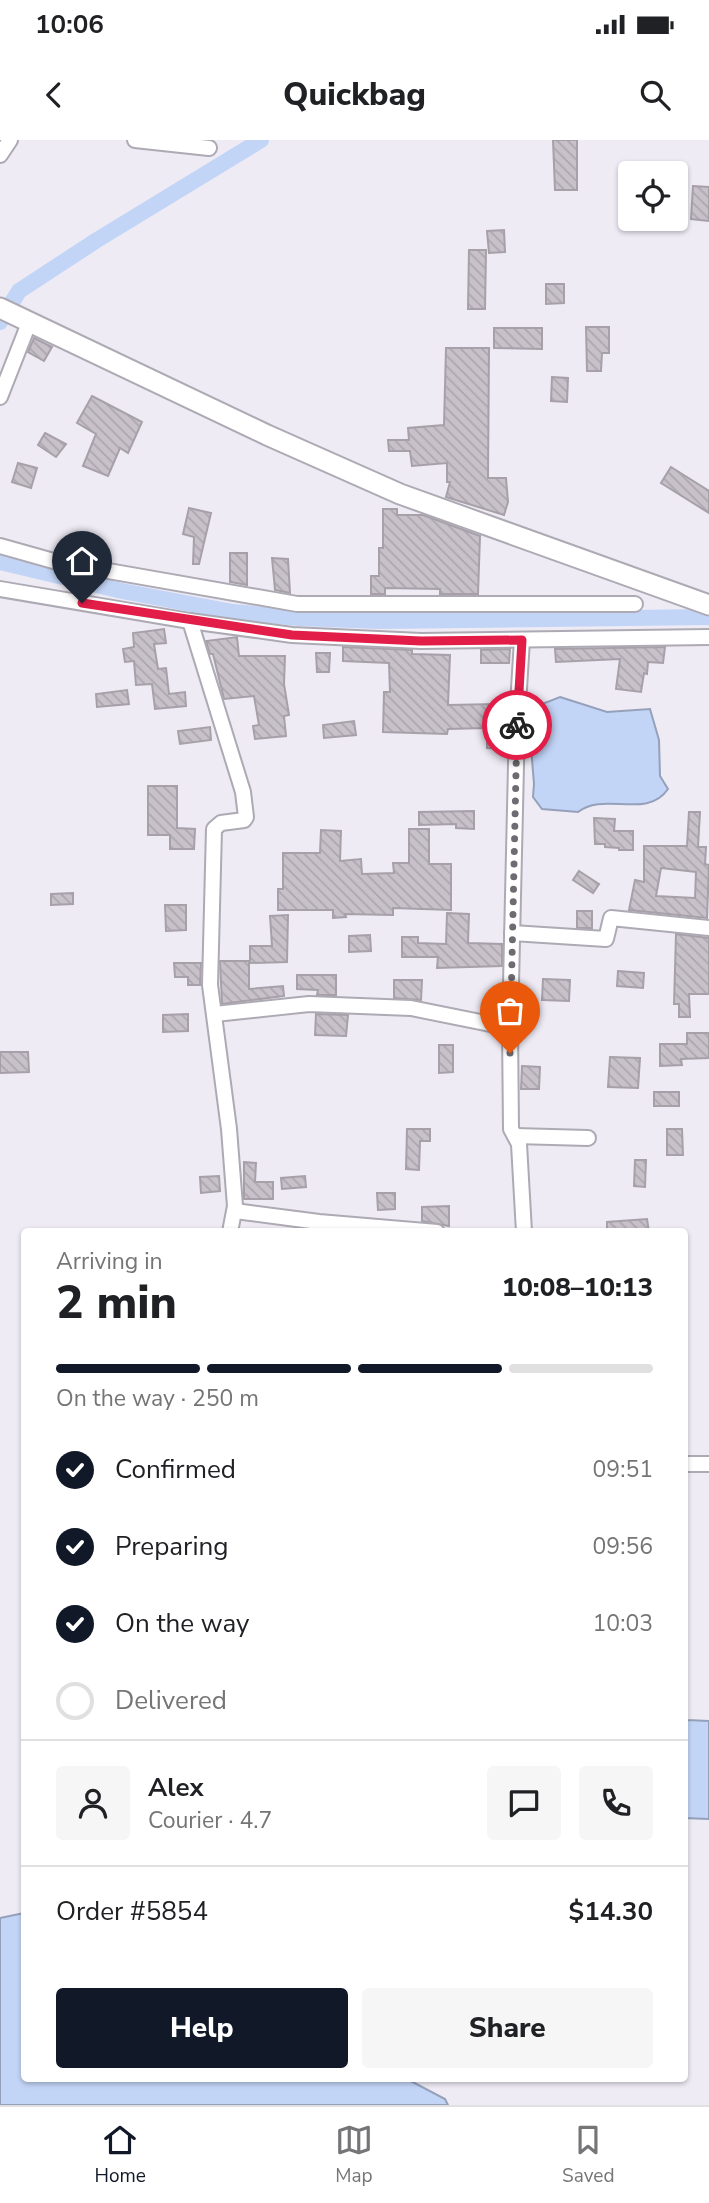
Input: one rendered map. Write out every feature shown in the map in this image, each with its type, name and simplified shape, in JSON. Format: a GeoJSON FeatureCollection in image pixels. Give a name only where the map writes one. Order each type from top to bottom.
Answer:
{"type":"FeatureCollection","features":[{"type":"Feature","properties":{"kind":"street"},"geometry":{"type":"LineString","coordinates":[[0,155],[10,140]]}},
{"type":"Feature","properties":{"kind":"street"},"geometry":{"type":"LineString","coordinates":[[135,140],[209,148]]}},
{"type":"Feature","properties":{"kind":"street"},"geometry":{"type":"LineString","coordinates":[[0,308],[267,435],[400,494],[709,605]]}},
{"type":"Feature","properties":{"kind":"street"},"geometry":{"type":"LineString","coordinates":[[0,397],[24,321]]}},
{"type":"Feature","properties":{"kind":"street"},"geometry":{"type":"LineString","coordinates":[[0,546],[58,562],[297,604],[635,604]]}},
{"type":"Feature","properties":{"kind":"street"},"geometry":{"type":"LineString","coordinates":[[0,589],[292,635],[421,641],[709,637]]}},
{"type":"Feature","properties":{"kind":"street"},"geometry":{"type":"LineString","coordinates":[[190,621],[243,792],[246,817],[244,820],[221,823],[214,828],[210,985],[229,1129],[235,1212],[231,1228]]}},
{"type":"Feature","properties":{"kind":"street"},"geometry":{"type":"LineString","coordinates":[[522,640],[517,721],[510,1028],[511,1129],[519,1144],[524,1228]]}},
{"type":"Feature","properties":{"kind":"street"},"geometry":{"type":"LineString","coordinates":[[512,933],[606,939],[611,918],[709,928]]}},
{"type":"Feature","properties":{"kind":"street"},"geometry":{"type":"LineString","coordinates":[[215,1014],[309,1004],[411,1008],[510,1028]]}},
{"type":"Feature","properties":{"kind":"street"},"geometry":{"type":"LineString","coordinates":[[515,1136],[588,1138]]}},
{"type":"Feature","properties":{"kind":"street"},"geometry":{"type":"LineString","coordinates":[[235,1212],[390,1228]]}},
{"type":"Feature","properties":{"kind":"street"},"geometry":{"type":"LineString","coordinates":[[688,1464],[709,1464]]}},
{"type":"Feature","properties":{"kind":"water"},"geometry":{"type":"Polygon","coordinates":[[[560,697],[607,712],[650,709],[659,740],[660,776],[668,789],[649,803],[600,804],[588,806],[578,812],[542,809],[533,797],[531,747],[537,706],[560,697]]]}},
{"type":"Feature","properties":{"kind":"water"},"geometry":{"type":"Polygon","coordinates":[[[688,1720],[709,1721],[709,1819],[688,1818],[688,1720]]]}},
{"type":"Feature","properties":{"kind":"water"},"geometry":{"type":"Polygon","coordinates":[[[21,1914],[21,2082],[413,2082],[445,2099],[448,2105],[0,2105],[0,1918],[21,1914]]]}},
{"type":"Feature","properties":{"kind":"building"},"geometry":{"type":"Polygon","coordinates":[[[553,140],[577,140],[577,190],[555,190],[553,140]]]}},
{"type":"Feature","properties":{"kind":"building"},"geometry":{"type":"Polygon","coordinates":[[[693,186],[709,187],[709,221],[691,219],[693,186]]]}},
{"type":"Feature","properties":{"kind":"building"},"geometry":{"type":"Polygon","coordinates":[[[504,230],[505,252],[489,253],[487,231],[504,230]]]}},
{"type":"Feature","properties":{"kind":"building"},"geometry":{"type":"Polygon","coordinates":[[[469,250],[486,250],[485,309],[468,309],[469,250]]]}},
{"type":"Feature","properties":{"kind":"building"},"geometry":{"type":"Polygon","coordinates":[[[546,284],[564,284],[564,303],[546,304],[546,284]]]}},
{"type":"Feature","properties":{"kind":"building"},"geometry":{"type":"Polygon","coordinates":[[[586,327],[609,327],[609,353],[602,353],[601,371],[587,371],[586,327]]]}},
{"type":"Feature","properties":{"kind":"building"},"geometry":{"type":"Polygon","coordinates":[[[494,328],[542,328],[542,349],[494,348],[494,328]]]}},
{"type":"Feature","properties":{"kind":"building"},"geometry":{"type":"Polygon","coordinates":[[[34,338],[52,347],[44,361],[28,352],[34,338]]]}},
{"type":"Feature","properties":{"kind":"building"},"geometry":{"type":"Polygon","coordinates":[[[446,348],[489,348],[488,478],[506,478],[508,502],[504,515],[446,497],[450,482],[447,482],[447,463],[412,466],[410,451],[389,451],[388,440],[409,440],[408,428],[444,425],[446,348]]]}},
{"type":"Feature","properties":{"kind":"building"},"geometry":{"type":"Polygon","coordinates":[[[552,377],[568,378],[567,402],[551,401],[552,377]]]}},
{"type":"Feature","properties":{"kind":"building"},"geometry":{"type":"Polygon","coordinates":[[[92,396],[142,422],[128,453],[120,448],[108,476],[83,466],[96,434],[77,423],[92,396]]]}},
{"type":"Feature","properties":{"kind":"building"},"geometry":{"type":"Polygon","coordinates":[[[45,433],[66,444],[56,457],[38,445],[45,433]]]}},
{"type":"Feature","properties":{"kind":"building"},"geometry":{"type":"Polygon","coordinates":[[[18,463],[37,468],[31,488],[12,482],[18,463]]]}},
{"type":"Feature","properties":{"kind":"building"},"geometry":{"type":"Polygon","coordinates":[[[671,467],[709,491],[709,513],[661,483],[671,467]]]}},
{"type":"Feature","properties":{"kind":"building"},"geometry":{"type":"Polygon","coordinates":[[[189,508],[211,513],[199,564],[193,564],[194,537],[183,534],[189,508]]]}},
{"type":"Feature","properties":{"kind":"building"},"geometry":{"type":"Polygon","coordinates":[[[383,509],[397,509],[397,515],[423,515],[480,536],[478,594],[440,594],[440,589],[385,588],[385,594],[371,594],[371,576],[379,576],[379,548],[383,548],[383,509]]]}},
{"type":"Feature","properties":{"kind":"building"},"geometry":{"type":"Polygon","coordinates":[[[230,553],[247,553],[247,585],[230,582],[230,553]]]}},
{"type":"Feature","properties":{"kind":"building"},"geometry":{"type":"Polygon","coordinates":[[[272,558],[288,559],[290,593],[275,590],[272,558]]]}},
{"type":"Feature","properties":{"kind":"building"},"geometry":{"type":"Polygon","coordinates":[[[164,629],[166,643],[154,644],[158,669],[166,668],[169,694],[185,692],[186,706],[155,709],[152,684],[136,685],[134,661],[125,662],[123,649],[134,647],[133,633],[164,629]]]}},
{"type":"Feature","properties":{"kind":"building"},"geometry":{"type":"Polygon","coordinates":[[[237,637],[239,656],[285,656],[284,684],[289,715],[284,716],[286,736],[255,739],[253,726],[259,725],[254,696],[224,699],[213,654],[210,654],[206,641],[237,637]]]}},
{"type":"Feature","properties":{"kind":"building"},"geometry":{"type":"Polygon","coordinates":[[[343,647],[412,650],[412,654],[450,655],[448,705],[497,704],[498,735],[507,735],[507,749],[487,748],[487,728],[448,729],[447,734],[383,732],[384,692],[390,692],[389,663],[343,661],[343,647]]]}},
{"type":"Feature","properties":{"kind":"building"},"geometry":{"type":"Polygon","coordinates":[[[665,647],[663,663],[648,662],[641,692],[616,689],[620,659],[556,662],[555,649],[665,647]]]}},
{"type":"Feature","properties":{"kind":"building"},"geometry":{"type":"Polygon","coordinates":[[[510,649],[509,663],[481,663],[481,650],[510,649]]]}},
{"type":"Feature","properties":{"kind":"building"},"geometry":{"type":"Polygon","coordinates":[[[316,653],[330,653],[329,672],[317,672],[316,653]]]}},
{"type":"Feature","properties":{"kind":"building"},"geometry":{"type":"Polygon","coordinates":[[[127,690],[129,704],[97,707],[96,694],[127,690]]]}},
{"type":"Feature","properties":{"kind":"building"},"geometry":{"type":"Polygon","coordinates":[[[354,721],[356,735],[324,738],[323,725],[354,721]]]}},
{"type":"Feature","properties":{"kind":"building"},"geometry":{"type":"Polygon","coordinates":[[[210,727],[211,740],[180,744],[178,731],[210,727]]]}},
{"type":"Feature","properties":{"kind":"building"},"geometry":{"type":"Polygon","coordinates":[[[148,786],[177,786],[177,828],[195,829],[194,849],[170,849],[170,835],[148,835],[148,786]]]}},
{"type":"Feature","properties":{"kind":"building"},"geometry":{"type":"Polygon","coordinates":[[[474,811],[474,829],[456,828],[456,824],[419,825],[419,812],[474,811]]]}},
{"type":"Feature","properties":{"kind":"building"},"geometry":{"type":"Polygon","coordinates":[[[689,812],[700,812],[698,847],[706,847],[705,864],[709,865],[707,918],[629,910],[635,880],[644,882],[644,846],[687,846],[689,812]],[[661,868],[656,896],[695,898],[696,872],[661,868]]]}},
{"type":"Feature","properties":{"kind":"building"},"geometry":{"type":"Polygon","coordinates":[[[594,818],[615,819],[614,831],[633,831],[633,850],[619,850],[605,847],[605,844],[595,844],[594,818]]]}},
{"type":"Feature","properties":{"kind":"building"},"geometry":{"type":"Polygon","coordinates":[[[409,829],[429,829],[429,864],[451,864],[451,910],[393,908],[393,915],[345,914],[346,917],[333,918],[333,910],[278,910],[278,889],[283,889],[283,853],[320,853],[321,830],[341,831],[340,861],[361,859],[362,874],[394,873],[393,863],[409,863],[409,829]]]}},
{"type":"Feature","properties":{"kind":"building"},"geometry":{"type":"Polygon","coordinates":[[[579,871],[599,884],[593,893],[573,880],[579,871]]]}},
{"type":"Feature","properties":{"kind":"building"},"geometry":{"type":"Polygon","coordinates":[[[73,893],[73,904],[51,905],[51,894],[73,893]]]}},
{"type":"Feature","properties":{"kind":"building"},"geometry":{"type":"Polygon","coordinates":[[[165,905],[186,905],[186,930],[166,931],[165,905]]]}},
{"type":"Feature","properties":{"kind":"building"},"geometry":{"type":"Polygon","coordinates":[[[577,911],[592,911],[592,928],[577,928],[577,911]]]}},
{"type":"Feature","properties":{"kind":"building"},"geometry":{"type":"Polygon","coordinates":[[[447,913],[469,914],[468,943],[502,944],[502,966],[437,968],[438,957],[402,957],[402,937],[418,937],[418,943],[446,944],[447,913]]]}},
{"type":"Feature","properties":{"kind":"building"},"geometry":{"type":"Polygon","coordinates":[[[288,915],[287,962],[250,963],[250,946],[272,946],[270,916],[288,915]]]}},
{"type":"Feature","properties":{"kind":"building"},"geometry":{"type":"Polygon","coordinates":[[[676,934],[709,938],[709,994],[689,994],[690,1017],[679,1017],[679,1004],[674,1004],[676,934]]]}},
{"type":"Feature","properties":{"kind":"building"},"geometry":{"type":"Polygon","coordinates":[[[370,935],[371,951],[349,952],[349,936],[370,935]]]}},
{"type":"Feature","properties":{"kind":"building"},"geometry":{"type":"Polygon","coordinates":[[[220,961],[249,961],[249,989],[283,986],[284,996],[222,1004],[220,961]]]}},
{"type":"Feature","properties":{"kind":"building"},"geometry":{"type":"Polygon","coordinates":[[[174,963],[201,963],[200,985],[188,985],[188,977],[175,977],[174,963]]]}},
{"type":"Feature","properties":{"kind":"building"},"geometry":{"type":"Polygon","coordinates":[[[618,971],[644,973],[643,988],[617,986],[618,971]]]}},
{"type":"Feature","properties":{"kind":"building"},"geometry":{"type":"Polygon","coordinates":[[[297,975],[336,975],[336,995],[317,995],[318,990],[297,989],[297,975]]]}},
{"type":"Feature","properties":{"kind":"building"},"geometry":{"type":"Polygon","coordinates":[[[543,979],[570,980],[569,1001],[542,1000],[543,979]]]}},
{"type":"Feature","properties":{"kind":"building"},"geometry":{"type":"Polygon","coordinates":[[[394,980],[422,980],[421,1000],[394,998],[394,980]]]}},
{"type":"Feature","properties":{"kind":"building"},"geometry":{"type":"Polygon","coordinates":[[[188,1014],[188,1031],[163,1032],[163,1015],[188,1014]]]}},
{"type":"Feature","properties":{"kind":"building"},"geometry":{"type":"Polygon","coordinates":[[[316,1014],[348,1015],[346,1036],[315,1035],[316,1014]]]}},
{"type":"Feature","properties":{"kind":"building"},"geometry":{"type":"Polygon","coordinates":[[[687,1033],[709,1033],[709,1058],[681,1059],[682,1065],[660,1066],[660,1044],[687,1044],[687,1033]]]}},
{"type":"Feature","properties":{"kind":"building"},"geometry":{"type":"Polygon","coordinates":[[[439,1045],[453,1045],[453,1072],[439,1073],[439,1045]]]}},
{"type":"Feature","properties":{"kind":"building"},"geometry":{"type":"Polygon","coordinates":[[[0,1052],[28,1052],[29,1072],[0,1073],[0,1052]]]}},
{"type":"Feature","properties":{"kind":"building"},"geometry":{"type":"Polygon","coordinates":[[[610,1057],[640,1058],[638,1088],[608,1087],[610,1057]]]}},
{"type":"Feature","properties":{"kind":"building"},"geometry":{"type":"Polygon","coordinates":[[[522,1066],[540,1067],[539,1089],[521,1089],[522,1066]]]}},
{"type":"Feature","properties":{"kind":"building"},"geometry":{"type":"Polygon","coordinates":[[[654,1092],[679,1092],[679,1106],[654,1106],[654,1092]]]}},
{"type":"Feature","properties":{"kind":"building"},"geometry":{"type":"Polygon","coordinates":[[[407,1129],[430,1129],[430,1141],[420,1141],[419,1170],[406,1169],[407,1129]]]}},
{"type":"Feature","properties":{"kind":"building"},"geometry":{"type":"Polygon","coordinates":[[[667,1129],[682,1129],[683,1155],[667,1155],[667,1129]]]}},
{"type":"Feature","properties":{"kind":"building"},"geometry":{"type":"Polygon","coordinates":[[[635,1160],[646,1160],[645,1187],[634,1186],[635,1160]]]}},
{"type":"Feature","properties":{"kind":"building"},"geometry":{"type":"Polygon","coordinates":[[[244,1162],[256,1163],[255,1182],[273,1182],[273,1199],[244,1199],[244,1162]]]}},
{"type":"Feature","properties":{"kind":"building"},"geometry":{"type":"Polygon","coordinates":[[[219,1176],[220,1191],[201,1193],[200,1177],[219,1176]]]}},
{"type":"Feature","properties":{"kind":"building"},"geometry":{"type":"Polygon","coordinates":[[[305,1176],[306,1187],[282,1189],[281,1178],[305,1176]]]}},
{"type":"Feature","properties":{"kind":"building"},"geometry":{"type":"Polygon","coordinates":[[[377,1193],[395,1193],[395,1209],[378,1210],[377,1193]]]}},
{"type":"Feature","properties":{"kind":"building"},"geometry":{"type":"Polygon","coordinates":[[[449,1206],[449,1226],[422,1221],[422,1207],[449,1206]]]}},
{"type":"Feature","properties":{"kind":"building"},"geometry":{"type":"Polygon","coordinates":[[[647,1219],[648,1228],[607,1228],[607,1222],[647,1219]]]}},
{"type":"Feature","properties":{"kind":"waterway"},"geometry":{"type":"LineString","coordinates":[[0,322],[19,291],[261,140]]}},
{"type":"Feature","properties":{"kind":"waterway"},"geometry":{"type":"LineString","coordinates":[[0,562],[122,591],[233,612],[299,618],[381,621],[709,617]]}},
{"type":"Feature","properties":{"kind":"way so far"},"geometry":{"type":"LineString","coordinates":[[510,1053],[517,725]]}},
{"type":"Feature","properties":{"kind":"route"},"geometry":{"type":"LineString","coordinates":[[82,603],[292,635],[421,641],[522,640],[517,725]]}}]}
